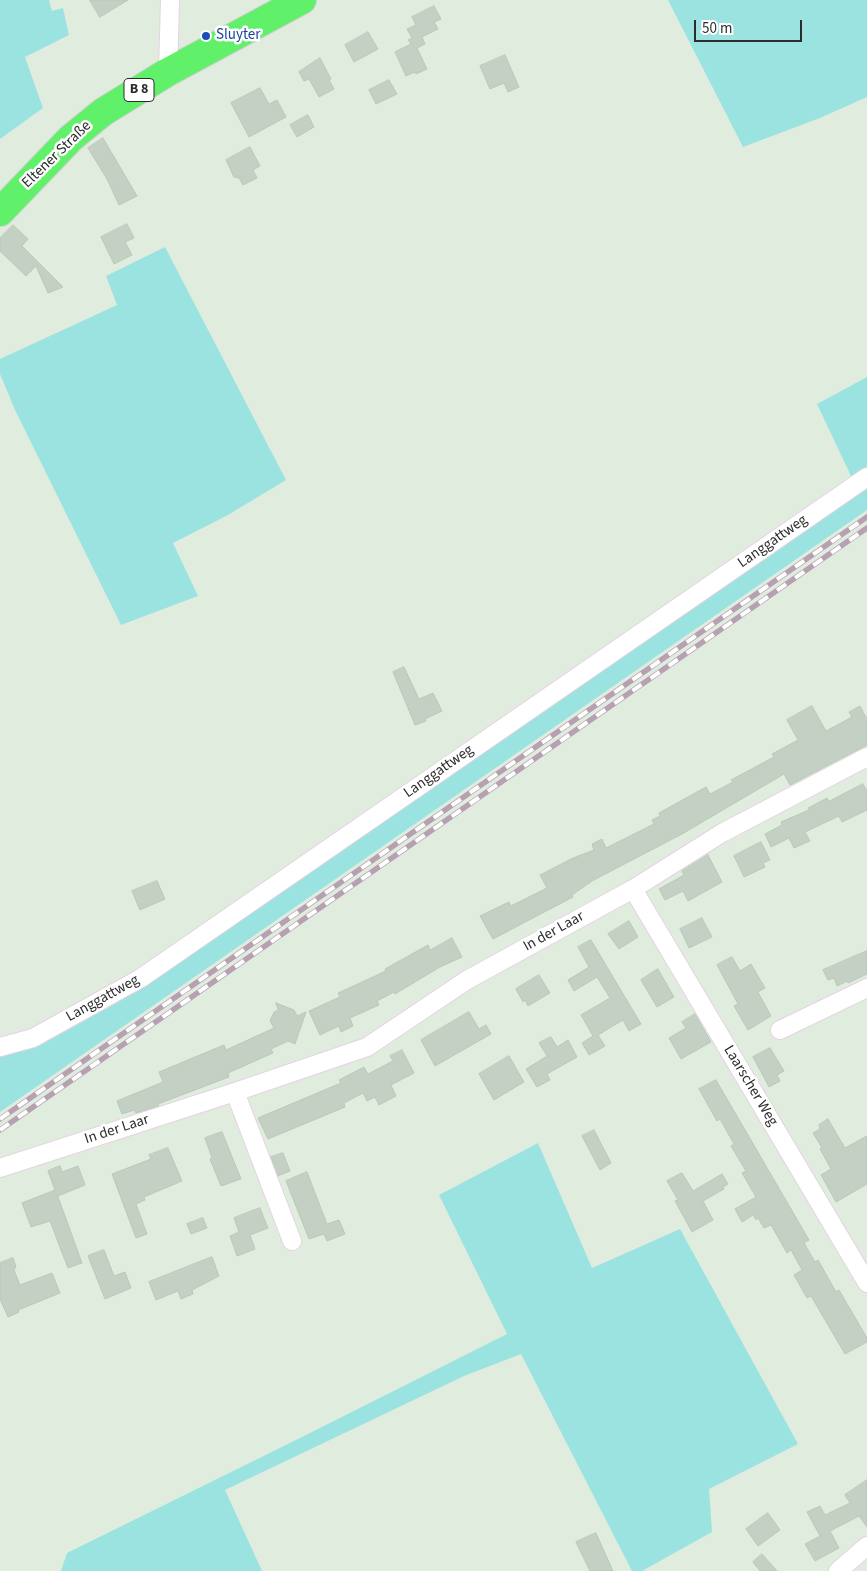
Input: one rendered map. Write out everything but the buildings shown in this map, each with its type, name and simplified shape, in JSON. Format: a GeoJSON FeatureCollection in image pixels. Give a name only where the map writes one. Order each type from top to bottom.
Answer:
{"type":"FeatureCollection","features":[{"type":"Feature","properties":{"kind":"main road","name":"Eltener Straße"},"geometry":{"type":"LineString","coordinates":[[0,212],[71,138],[103,112],[168,72],[302,0]]}},
{"type":"Feature","properties":{"kind":"street"},"geometry":{"type":"LineString","coordinates":[[168,72],[170,0]]}},
{"type":"Feature","properties":{"kind":"street","name":"Langgattweg"},"geometry":{"type":"LineString","coordinates":[[0,1047],[33,1038],[141,978],[867,477]]}},
{"type":"Feature","properties":{"kind":"street","name":"In der Laar"},"geometry":{"type":"LineString","coordinates":[[0,1168],[367,1047],[467,980],[633,889],[722,833],[867,757]]}},
{"type":"Feature","properties":{"kind":"street","name":"Laarscher Weg"},"geometry":{"type":"LineString","coordinates":[[633,889],[867,1283]]}},
{"type":"Feature","properties":{"kind":"street"},"geometry":{"type":"LineString","coordinates":[[780,1030],[867,988]]}},
{"type":"Feature","properties":{"kind":"street"},"geometry":{"type":"LineString","coordinates":[[235,1092],[292,1240]]}},
{"type":"Feature","properties":{"kind":"street"},"geometry":{"type":"LineString","coordinates":[[838,1571],[867,1546]]}},
{"type":"Feature","properties":{"kind":"shaded area"},"geometry":{"type":"Polygon","coordinates":[[[0,0],[49,0],[52,11],[63,8],[69,35],[25,57],[43,108],[0,139],[0,0]]]}},
{"type":"Feature","properties":{"kind":"shaded area"},"geometry":{"type":"Polygon","coordinates":[[[668,0],[867,0],[867,97],[820,118],[743,147],[668,0]]]}},
{"type":"Feature","properties":{"kind":"shaded area"},"geometry":{"type":"Polygon","coordinates":[[[165,247],[286,480],[228,515],[173,543],[198,596],[121,625],[15,410],[0,374],[0,359],[117,305],[106,276],[165,247]]]}},
{"type":"Feature","properties":{"kind":"shaded area"},"geometry":{"type":"Polygon","coordinates":[[[867,377],[867,510],[0,1112],[0,1055],[28,1049],[141,989],[275,894],[858,491],[817,404],[867,377]]]}},
{"type":"Feature","properties":{"kind":"shaded area"},"geometry":{"type":"Polygon","coordinates":[[[538,1143],[592,1268],[680,1229],[798,1444],[709,1489],[712,1532],[642,1571],[632,1571],[521,1354],[464,1376],[225,1490],[262,1571],[61,1571],[67,1553],[507,1334],[439,1195],[538,1143]]]}},
{"type":"Feature","properties":{"kind":"railway"},"geometry":{"type":"LineString","coordinates":[[0,1119],[867,517]]}},
{"type":"Feature","properties":{"kind":"railway"},"geometry":{"type":"LineString","coordinates":[[0,1130],[867,528]]}},
{"type":"Feature","properties":{"kind":"place","name":"Sluyter"},"geometry":{"type":"Point","coordinates":[206,36]}}]}
